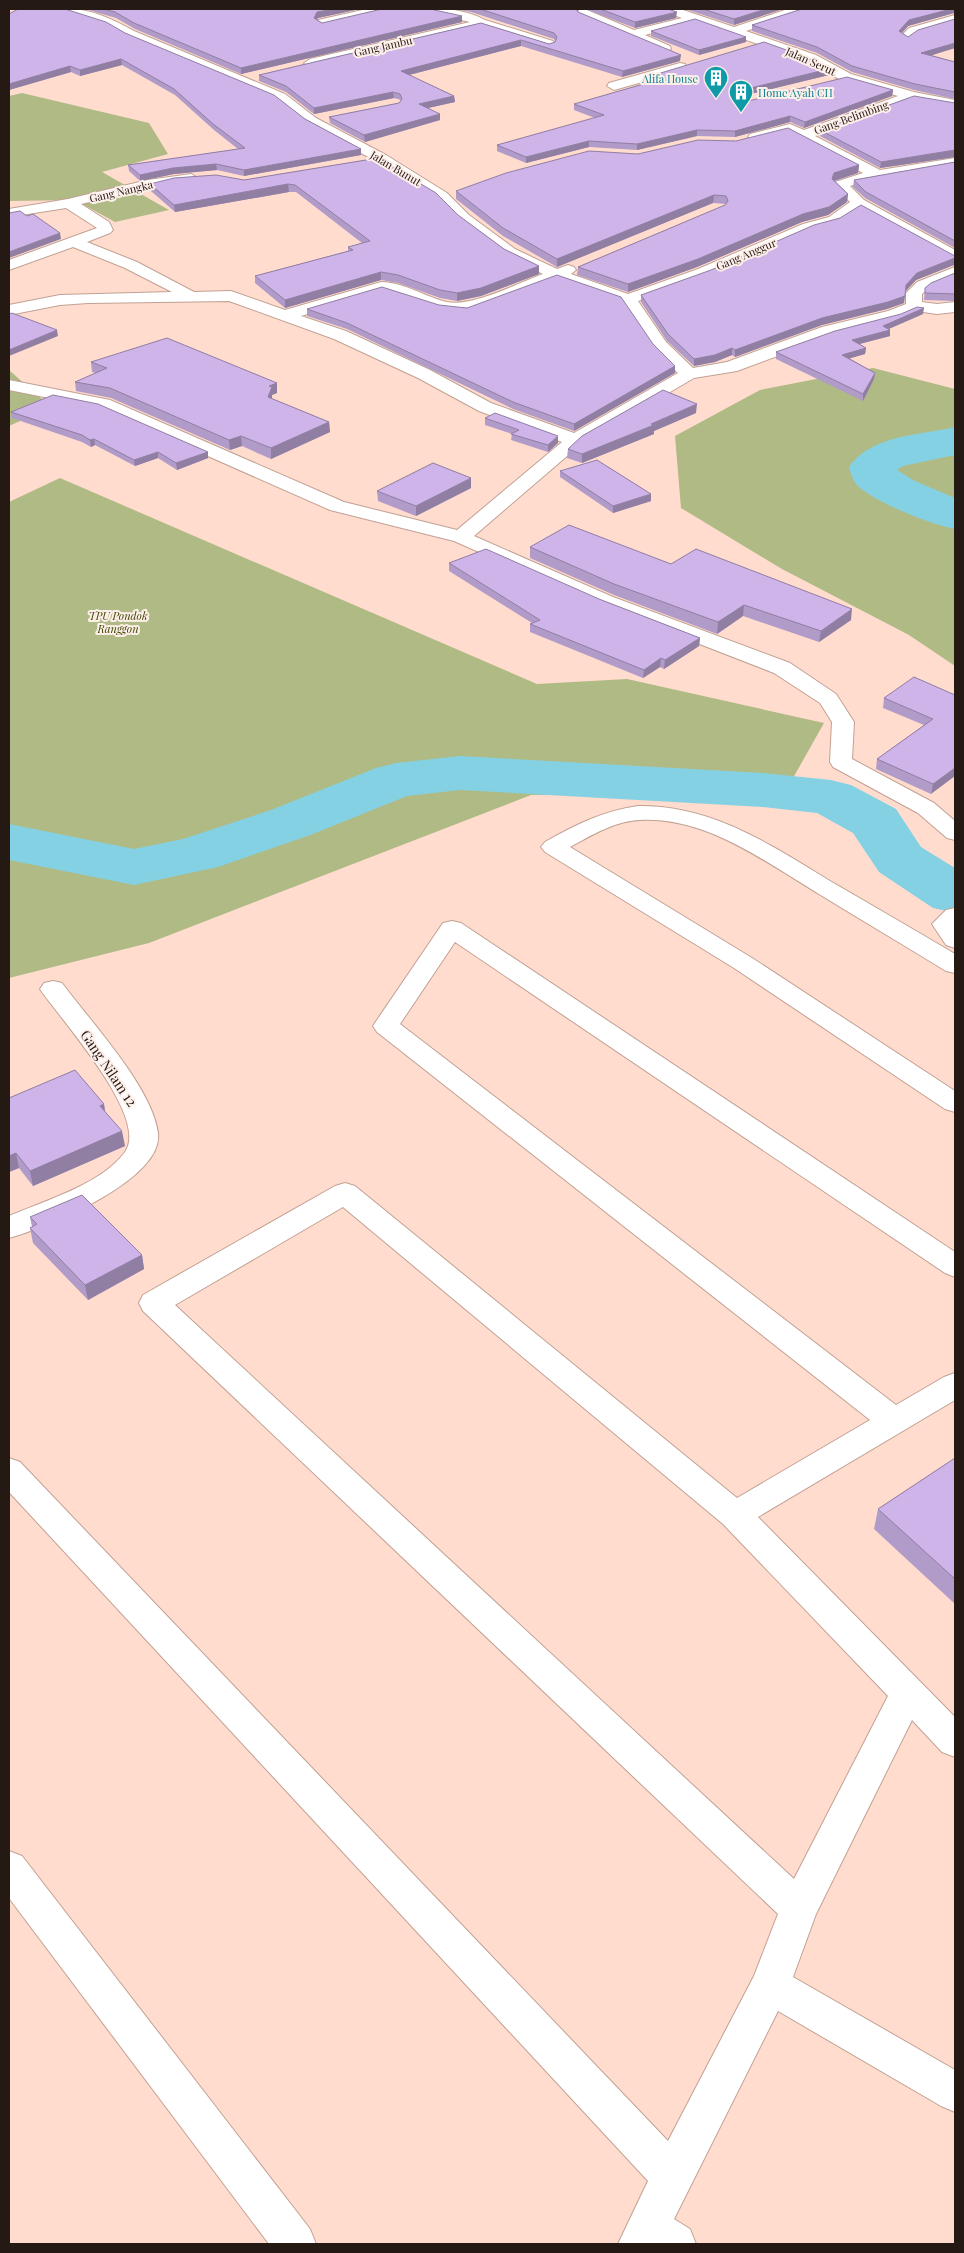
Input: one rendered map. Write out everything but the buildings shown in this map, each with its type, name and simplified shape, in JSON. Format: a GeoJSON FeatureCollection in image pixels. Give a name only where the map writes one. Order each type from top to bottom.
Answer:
{"type":"FeatureCollection","features":[{"type":"Feature","properties":{"kind":"street","name":"Jalan Bunut"},"geometry":{"type":"LineString","coordinates":[[68,9],[111,23],[130,34],[280,97],[311,121],[381,158],[442,196],[464,218],[510,252],[557,275],[628,299]]}},
{"type":"Feature","properties":{"kind":"street"},"geometry":{"type":"LineString","coordinates":[[322,23],[381,9]]}},
{"type":"Feature","properties":{"kind":"street"},"geometry":{"type":"LineString","coordinates":[[431,9],[480,17],[549,44]]}},
{"type":"Feature","properties":{"kind":"street","name":"Jalan Serut"},"geometry":{"type":"LineString","coordinates":[[668,9],[811,58],[846,77],[912,96],[955,104]]}},
{"type":"Feature","properties":{"kind":"street"},"geometry":{"type":"LineString","coordinates":[[735,31],[799,9]]}},
{"type":"Feature","properties":{"kind":"street"},"geometry":{"type":"LineString","coordinates":[[942,9],[955,13]]}},
{"type":"Feature","properties":{"kind":"street"},"geometry":{"type":"LineString","coordinates":[[583,13],[633,34],[690,62],[614,86]]}},
{"type":"Feature","properties":{"kind":"street","name":"Gang Jambu"},"geometry":{"type":"LineString","coordinates":[[298,66],[480,17]]}},
{"type":"Feature","properties":{"kind":"street"},"geometry":{"type":"LineString","coordinates":[[633,34],[696,18]]}},
{"type":"Feature","properties":{"kind":"street"},"geometry":{"type":"LineString","coordinates":[[906,38],[913,31],[955,19]]}},
{"type":"Feature","properties":{"kind":"street"},"geometry":{"type":"LineString","coordinates":[[746,48],[765,42]]}},
{"type":"Feature","properties":{"kind":"street"},"geometry":{"type":"LineString","coordinates":[[240,80],[259,76]]}},
{"type":"Feature","properties":{"kind":"street"},"geometry":{"type":"LineString","coordinates":[[828,82],[846,77]]}},
{"type":"Feature","properties":{"kind":"street","name":"Gang Belimbing"},"geometry":{"type":"LineString","coordinates":[[744,140],[790,128],[803,135],[912,96]]}},
{"type":"Feature","properties":{"kind":"street"},"geometry":{"type":"LineString","coordinates":[[311,121],[330,117]]}},
{"type":"Feature","properties":{"kind":"street"},"geometry":{"type":"LineString","coordinates":[[803,135],[880,176]]}},
{"type":"Feature","properties":{"kind":"street"},"geometry":{"type":"LineString","coordinates":[[362,162],[381,158]]}},
{"type":"Feature","properties":{"kind":"street"},"geometry":{"type":"LineString","coordinates":[[955,162],[859,178],[840,185],[859,203],[955,256]]}},
{"type":"Feature","properties":{"kind":"street","name":"Gang Nangka"},"geometry":{"type":"LineString","coordinates":[[68,203],[148,184],[209,177]]}},
{"type":"Feature","properties":{"kind":"street"},"geometry":{"type":"LineString","coordinates":[[442,196],[459,190]]}},
{"type":"Feature","properties":{"kind":"street"},"geometry":{"type":"LineString","coordinates":[[9,213],[68,203]]}},
{"type":"Feature","properties":{"kind":"street","name":"Gang Nangka"},"geometry":{"type":"LineString","coordinates":[[9,265],[106,230],[106,228],[68,203]]}},
{"type":"Feature","properties":{"kind":"street","name":"Gang Anggur"},"geometry":{"type":"LineString","coordinates":[[628,299],[704,272],[808,227],[834,220],[859,203]]}},
{"type":"Feature","properties":{"kind":"street"},"geometry":{"type":"LineString","coordinates":[[74,242],[131,264],[190,296]]}},
{"type":"Feature","properties":{"kind":"street"},"geometry":{"type":"LineString","coordinates":[[939,247],[955,244]]}},
{"type":"Feature","properties":{"kind":"street"},"geometry":{"type":"LineString","coordinates":[[282,316],[381,287],[390,287],[446,307],[466,308],[583,264]]}},
{"type":"Feature","properties":{"kind":"street"},"geometry":{"type":"LineString","coordinates":[[914,306],[914,293],[923,284],[955,272]]}},
{"type":"Feature","properties":{"kind":"street"},"geometry":{"type":"LineString","coordinates":[[9,310],[60,300],[231,296],[340,336],[424,374],[446,388],[485,408],[575,440]]}},
{"type":"Feature","properties":{"kind":"street"},"geometry":{"type":"LineString","coordinates":[[628,299],[660,346],[689,374]]}},
{"type":"Feature","properties":{"kind":"street"},"geometry":{"type":"LineString","coordinates":[[462,537],[575,440],[689,374],[731,367],[828,331],[894,315],[914,306],[937,309],[955,307]]}},
{"type":"Feature","properties":{"kind":"street"},"geometry":{"type":"LineString","coordinates":[[9,385],[104,404],[337,506],[462,537],[606,601],[782,668],[828,699],[838,714],[843,722],[841,762],[926,808],[955,833]]}},
{"type":"Feature","properties":{"kind":"street"},"geometry":{"type":"LineString","coordinates":[[954,1101],[743,963],[553,847],[605,820],[633,814],[663,813],[713,824],[740,837],[955,965]]}},
{"type":"Feature","properties":{"kind":"street"},"geometry":{"type":"LineString","coordinates":[[955,915],[944,924],[955,940]]}},
{"type":"Feature","properties":{"kind":"street"},"geometry":{"type":"LineString","coordinates":[[894,1421],[386,1026],[452,928],[955,1266]]}},
{"type":"Feature","properties":{"kind":"street","name":"Gang Nilam 12"},"geometry":{"type":"LineString","coordinates":[[9,1228],[99,1187],[123,1171],[140,1152],[144,1135],[140,1115],[123,1086],[53,989]]}},
{"type":"Feature","properties":{"kind":"street"},"geometry":{"type":"LineString","coordinates":[[799,1909],[154,1304],[345,1193],[735,1516],[955,1741]]}},
{"type":"Feature","properties":{"kind":"street"},"geometry":{"type":"LineString","coordinates":[[735,1516],[955,1385]]}},
{"type":"Feature","properties":{"kind":"street"},"geometry":{"type":"LineString","coordinates":[[9,1471],[672,2176]]}},
{"type":"Feature","properties":{"kind":"street"},"geometry":{"type":"LineString","coordinates":[[654,2238],[672,2176],[770,1985],[799,1909],[907,1694]]}},
{"type":"Feature","properties":{"kind":"street"},"geometry":{"type":"LineString","coordinates":[[9,1868],[295,2244]]}},
{"type":"Feature","properties":{"kind":"street"},"geometry":{"type":"LineString","coordinates":[[770,1985],[955,2092]]}},
{"type":"Feature","properties":{"kind":"green space"},"geometry":{"type":"Polygon","coordinates":[[[22,93],[149,123],[168,154],[102,172],[169,210],[115,222],[75,200],[9,201],[9,96],[22,93]]]}},
{"type":"Feature","properties":{"kind":"green space"},"geometry":{"type":"Polygon","coordinates":[[[873,368],[955,389],[955,666],[909,635],[782,569],[681,508],[675,436],[760,390],[873,368]]]}},
{"type":"Feature","properties":{"kind":"green space"},"geometry":{"type":"Polygon","coordinates":[[[9,370],[51,407],[9,426],[9,370]]]}},
{"type":"Feature","properties":{"kind":"green space","name":"TPU Pondok Ranggon"},"geometry":{"type":"Polygon","coordinates":[[[60,478],[537,684],[627,679],[824,723],[784,794],[531,795],[149,943],[9,978],[9,502],[60,478]]]}},
{"type":"Feature","properties":{"kind":"waterway"},"geometry":{"type":"LineString","coordinates":[[955,441],[888,455],[872,467],[875,477],[898,491],[955,515]]}},
{"type":"Feature","properties":{"kind":"waterway"},"geometry":{"type":"LineString","coordinates":[[9,842],[134,867],[197,854],[292,822],[396,780],[460,773],[763,790],[831,797],[875,821],[900,859],[955,895]]}},
{"type":"Feature","properties":{"kind":"place","name":"Alifa House"},"geometry":{"type":"Point","coordinates":[716,99]}},
{"type":"Feature","properties":{"kind":"place","name":"Home Ayah CH"},"geometry":{"type":"Point","coordinates":[741,113]}}]}
